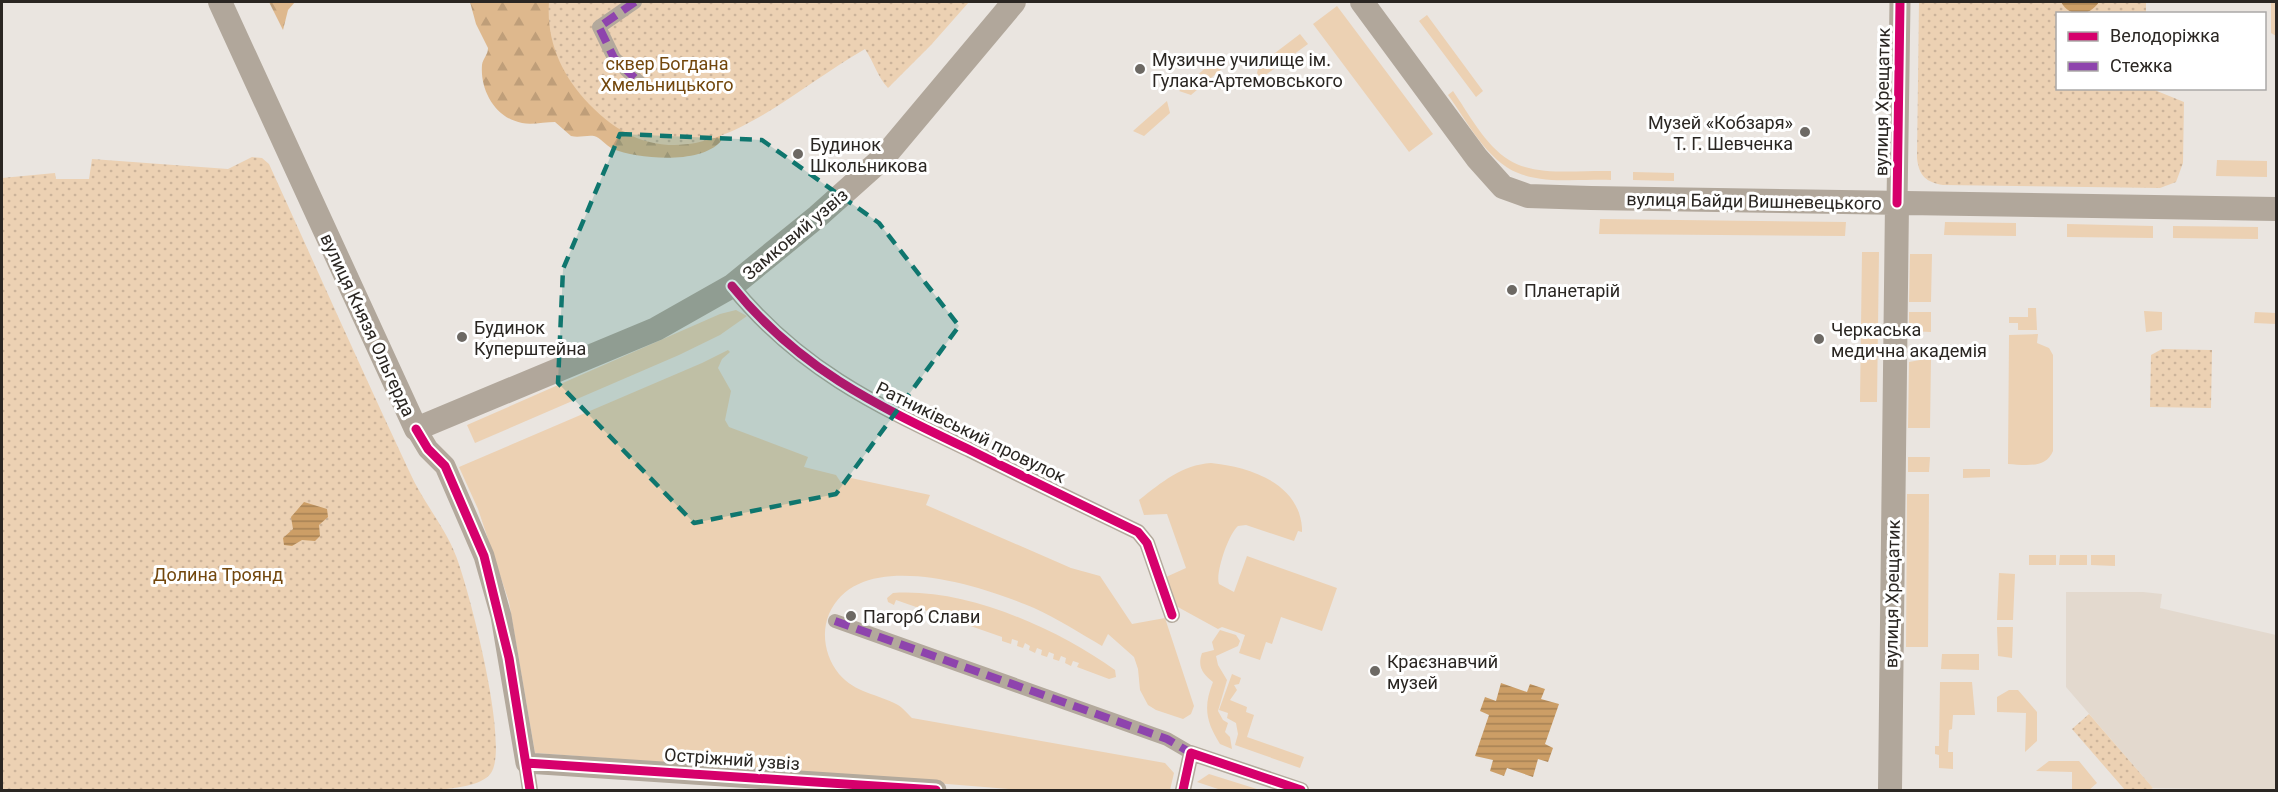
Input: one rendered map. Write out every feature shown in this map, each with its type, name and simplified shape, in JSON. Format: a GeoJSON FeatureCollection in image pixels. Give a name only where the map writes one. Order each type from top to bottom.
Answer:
{"type":"FeatureCollection","features":[{"type":"Feature","properties":{"kind":"main road","name":"вулиця Князя Ольгерда"},"geometry":{"type":"LineString","coordinates":[[220,2],[416,429]]}},
{"type":"Feature","properties":{"kind":"main road","name":"Замковий узвіз"},"geometry":{"type":"LineString","coordinates":[[416,429],[656,329],[732,286],[818,216],[884,157],[1014,2]]}},
{"type":"Feature","properties":{"kind":"main road","name":"вулиця Байди Вишневецького"},"geometry":{"type":"LineString","coordinates":[[1362,2],[1477,158],[1495,179],[1510,191],[1528,196],[2277,209]]}},
{"type":"Feature","properties":{"kind":"main road","name":"вулиця Хрещатик"},"geometry":{"type":"LineString","coordinates":[[1890,790],[1897,203]]}},
{"type":"Feature","properties":{"kind":"street"},"geometry":{"type":"LineString","coordinates":[[635,2],[599,27],[614,58],[644,87]]}},
{"type":"Feature","properties":{"kind":"street","name":"вулиця Хрещатик"},"geometry":{"type":"LineString","coordinates":[[1897,203],[1900,2]]}},
{"type":"Feature","properties":{"kind":"street","name":"Ратниківський провулок"},"geometry":{"type":"LineString","coordinates":[[732,286],[758,315],[808,362],[855,393],[1144,537],[1172,615]]}},
{"type":"Feature","properties":{"kind":"street","name":"вулиця Князя Ольгерда"},"geometry":{"type":"LineString","coordinates":[[416,429],[428,449],[445,466],[484,556],[507,647],[530,790]]}},
{"type":"Feature","properties":{"kind":"street"},"geometry":{"type":"LineString","coordinates":[[835,621],[1167,739],[1191,753],[1301,790]]}},
{"type":"Feature","properties":{"kind":"street"},"geometry":{"type":"LineString","coordinates":[[1183,790],[1191,753]]}},
{"type":"Feature","properties":{"kind":"street","name":"Остріжний узвіз"},"geometry":{"type":"LineString","coordinates":[[526,763],[936,790]]}},
{"type":"Feature","properties":{"kind":"highlighted area"},"geometry":{"type":"Polygon","coordinates":[[[620,134],[762,140],[879,223],[959,326],[836,494],[694,523],[558,383],[563,269],[620,134]]]}},
{"type":"Feature","properties":{"kind":"shaded area"},"geometry":{"type":"Polygon","coordinates":[[[2061,2],[2099,2],[2088,12],[2072,12],[2061,2]]]}},
{"type":"Feature","properties":{"kind":"shaded area"},"geometry":{"type":"Polygon","coordinates":[[[304,502],[327,509],[328,517],[319,525],[320,536],[315,541],[302,540],[292,546],[284,545],[283,538],[293,529],[291,517],[304,502]]]}},
{"type":"Feature","properties":{"kind":"shaded area"},"geometry":{"type":"Polygon","coordinates":[[[2066,592],[2162,594],[2160,608],[2276,635],[2276,790],[2153,788],[2066,687],[2066,592]]]}},
{"type":"Feature","properties":{"kind":"shaded area"},"geometry":{"type":"Polygon","coordinates":[[[1501,683],[1527,692],[1530,684],[1545,689],[1541,699],[1559,704],[1545,744],[1553,748],[1548,762],[1538,759],[1533,777],[1507,768],[1504,776],[1490,771],[1493,760],[1475,756],[1489,715],[1480,711],[1485,697],[1496,701],[1501,683]]]}},
{"type":"Feature","properties":{"kind":"green space"},"geometry":{"type":"Polygon","coordinates":[[[269,2],[295,2],[288,10],[283,30],[269,2]]]}},
{"type":"Feature","properties":{"kind":"green space"},"geometry":{"type":"Polygon","coordinates":[[[470,2],[563,2],[721,128],[721,141],[712,149],[699,154],[685,157],[653,157],[624,153],[613,149],[594,136],[571,136],[555,122],[526,124],[512,120],[497,109],[487,93],[482,65],[488,48],[476,24],[470,2]]]}},
{"type":"Feature","properties":{"kind":"green space","name":"сквер Богдана Хмельницького"},"geometry":{"type":"Polygon","coordinates":[[[549,2],[969,2],[931,45],[888,88],[865,49],[764,114],[730,132],[695,143],[660,144],[625,132],[589,104],[579,93],[564,70],[553,44],[549,2]]]}},
{"type":"Feature","properties":{"kind":"green space"},"geometry":{"type":"Polygon","coordinates":[[[1919,2],[2146,2],[2146,12],[2056,12],[2056,90],[2154,90],[2184,102],[2183,163],[2176,182],[2160,188],[1943,185],[1924,177],[1917,158],[1919,2]]]}},
{"type":"Feature","properties":{"kind":"green space"},"geometry":{"type":"Polygon","coordinates":[[[2271,2],[2276,2],[2276,36],[2271,33],[2271,2]]]}},
{"type":"Feature","properties":{"kind":"green space"},"geometry":{"type":"Polygon","coordinates":[[[1337,6],[1433,134],[1409,152],[1313,24],[1337,6]]]}},
{"type":"Feature","properties":{"kind":"green space"},"geometry":{"type":"Polygon","coordinates":[[[1427,15],[1483,91],[1476,97],[1419,21],[1427,15]]]}},
{"type":"Feature","properties":{"kind":"green space"},"geometry":{"type":"Polygon","coordinates":[[[1300,34],[1308,44],[1260,79],[1257,73],[1259,65],[1300,34]]]}},
{"type":"Feature","properties":{"kind":"green space"},"geometry":{"type":"Polygon","coordinates":[[[1217,58],[1224,67],[1191,95],[1179,91],[1217,58]]]}},
{"type":"Feature","properties":{"kind":"green space"},"geometry":{"type":"Polygon","coordinates":[[[1453,91],[1485,138],[1509,160],[1532,169],[1545,171],[1611,171],[1611,180],[1540,179],[1518,173],[1507,167],[1487,150],[1470,128],[1448,95],[1453,91]]]}},
{"type":"Feature","properties":{"kind":"green space"},"geometry":{"type":"Polygon","coordinates":[[[1167,101],[1170,113],[1144,136],[1133,131],[1167,101]]]}},
{"type":"Feature","properties":{"kind":"green space","name":"Долина Троянд"},"geometry":{"type":"Polygon","coordinates":[[[252,157],[262,158],[269,164],[410,473],[456,556],[478,632],[492,701],[495,757],[491,773],[473,784],[436,790],[2,790],[2,178],[55,173],[56,179],[89,179],[92,159],[228,169],[252,157]]]}},
{"type":"Feature","properties":{"kind":"green space"},"geometry":{"type":"Polygon","coordinates":[[[2217,160],[2267,161],[2267,177],[2216,176],[2217,160]]]}},
{"type":"Feature","properties":{"kind":"green space"},"geometry":{"type":"Polygon","coordinates":[[[1633,172],[1674,173],[1674,181],[1633,180],[1633,172]]]}},
{"type":"Feature","properties":{"kind":"green space"},"geometry":{"type":"Polygon","coordinates":[[[1600,219],[1846,222],[1845,236],[1599,234],[1600,219]]]}},
{"type":"Feature","properties":{"kind":"green space"},"geometry":{"type":"Polygon","coordinates":[[[1945,222],[2016,223],[2016,236],[1944,235],[1945,222]]]}},
{"type":"Feature","properties":{"kind":"green space"},"geometry":{"type":"Polygon","coordinates":[[[2067,224],[2153,226],[2153,238],[2067,237],[2067,224]]]}},
{"type":"Feature","properties":{"kind":"green space"},"geometry":{"type":"Polygon","coordinates":[[[2173,226],[2258,227],[2258,239],[2173,238],[2173,226]]]}},
{"type":"Feature","properties":{"kind":"green space"},"geometry":{"type":"Polygon","coordinates":[[[1862,252],[1879,252],[1877,402],[1860,402],[1862,252]]]}},
{"type":"Feature","properties":{"kind":"green space"},"geometry":{"type":"Polygon","coordinates":[[[1910,254],[1932,254],[1931,302],[1909,302],[1910,254]]]}},
{"type":"Feature","properties":{"kind":"green space"},"geometry":{"type":"Polygon","coordinates":[[[2028,308],[2036,308],[2037,330],[2018,330],[2018,323],[2009,323],[2009,317],[2028,317],[2028,308]]]}},
{"type":"Feature","properties":{"kind":"green space"},"geometry":{"type":"Polygon","coordinates":[[[736,310],[747,316],[720,335],[475,443],[467,425],[720,314],[736,310]]]}},
{"type":"Feature","properties":{"kind":"green space"},"geometry":{"type":"Polygon","coordinates":[[[2144,311],[2162,312],[2162,330],[2146,332],[2144,311]]]}},
{"type":"Feature","properties":{"kind":"green space"},"geometry":{"type":"Polygon","coordinates":[[[1909,312],[1931,312],[1931,332],[1909,331],[1909,312]]]}},
{"type":"Feature","properties":{"kind":"green space"},"geometry":{"type":"Polygon","coordinates":[[[2255,312],[2276,313],[2276,324],[2254,323],[2255,312]]]}},
{"type":"Feature","properties":{"kind":"green space"},"geometry":{"type":"Polygon","coordinates":[[[2038,334],[2037,343],[2049,348],[2053,355],[2053,451],[2045,461],[2034,465],[2008,464],[2009,335],[2038,334]]]}},
{"type":"Feature","properties":{"kind":"green space"},"geometry":{"type":"Polygon","coordinates":[[[2162,349],[2212,350],[2211,408],[2150,407],[2151,355],[2162,349]]]}},
{"type":"Feature","properties":{"kind":"green space"},"geometry":{"type":"Polygon","coordinates":[[[728,350],[730,352],[722,359],[718,368],[731,391],[725,420],[729,427],[808,457],[804,467],[836,475],[842,484],[851,478],[930,495],[926,505],[1071,568],[1100,576],[1132,624],[1165,618],[1194,706],[1191,714],[1183,719],[1148,705],[1140,690],[1134,657],[1108,634],[1102,646],[1052,617],[1012,599],[955,582],[924,577],[894,576],[867,581],[844,593],[829,614],[825,637],[830,660],[845,680],[859,689],[898,705],[912,718],[1165,763],[1174,773],[1170,790],[1021,790],[750,768],[696,760],[689,764],[535,753],[509,602],[478,509],[459,467],[728,350]]]}},
{"type":"Feature","properties":{"kind":"green space"},"geometry":{"type":"Polygon","coordinates":[[[1931,358],[1930,428],[1908,428],[1909,362],[1931,358]]]}},
{"type":"Feature","properties":{"kind":"green space"},"geometry":{"type":"Polygon","coordinates":[[[1908,457],[1930,457],[1929,472],[1908,472],[1908,457]]]}},
{"type":"Feature","properties":{"kind":"green space"},"geometry":{"type":"Polygon","coordinates":[[[1211,463],[1256,473],[1270,480],[1292,499],[1299,512],[1302,528],[1302,532],[1298,531],[1294,541],[1246,525],[1238,526],[1224,554],[1219,571],[1219,584],[1234,592],[1247,556],[1337,588],[1322,631],[1281,617],[1272,644],[1266,642],[1260,660],[1239,653],[1245,635],[1222,627],[1218,629],[1176,606],[1166,577],[1186,568],[1167,514],[1144,515],[1139,500],[1182,471],[1211,463]]]}},
{"type":"Feature","properties":{"kind":"green space"},"geometry":{"type":"Polygon","coordinates":[[[1963,469],[1990,469],[1990,477],[1963,478],[1963,469]]]}},
{"type":"Feature","properties":{"kind":"green space"},"geometry":{"type":"Polygon","coordinates":[[[1907,494],[1929,494],[1928,647],[1906,647],[1907,494]]]}},
{"type":"Feature","properties":{"kind":"green space"},"geometry":{"type":"Polygon","coordinates":[[[2029,555],[2056,555],[2056,565],[2029,565],[2029,555]]]}},
{"type":"Feature","properties":{"kind":"green space"},"geometry":{"type":"Polygon","coordinates":[[[2060,555],[2087,555],[2087,565],[2059,565],[2060,555]]]}},
{"type":"Feature","properties":{"kind":"green space"},"geometry":{"type":"Polygon","coordinates":[[[2091,555],[2115,555],[2115,566],[2091,565],[2091,555]]]}},
{"type":"Feature","properties":{"kind":"green space"},"geometry":{"type":"Polygon","coordinates":[[[1999,573],[2015,574],[2013,620],[1997,620],[1999,573]]]}},
{"type":"Feature","properties":{"kind":"green space"},"geometry":{"type":"Polygon","coordinates":[[[893,593],[921,593],[951,597],[1010,614],[1092,654],[1115,670],[1116,677],[1109,679],[1077,667],[1079,663],[1073,661],[1071,666],[1065,663],[1066,658],[1061,656],[1059,661],[1053,659],[1054,654],[1049,652],[1047,657],[1041,655],[1042,650],[1037,648],[1035,653],[1029,650],[1030,646],[1025,643],[1023,648],[1017,646],[1018,641],[1012,639],[1011,644],[1002,641],[1002,637],[896,600],[894,605],[888,602],[887,598],[893,593]]]}},
{"type":"Feature","properties":{"kind":"green space"},"geometry":{"type":"Polygon","coordinates":[[[1997,627],[2013,627],[2012,658],[1998,656],[1997,627]]]}},
{"type":"Feature","properties":{"kind":"green space"},"geometry":{"type":"Polygon","coordinates":[[[1220,630],[1236,635],[1240,641],[1238,646],[1216,656],[1218,665],[1227,680],[1218,711],[1223,720],[1228,723],[1225,732],[1230,737],[1232,749],[1220,744],[1209,721],[1207,707],[1213,682],[1204,673],[1200,662],[1202,653],[1214,650],[1212,642],[1220,630]]]}},
{"type":"Feature","properties":{"kind":"green space"},"geometry":{"type":"Polygon","coordinates":[[[1942,654],[1979,654],[1979,670],[1941,669],[1942,654]]]}},
{"type":"Feature","properties":{"kind":"green space"},"geometry":{"type":"Polygon","coordinates":[[[1232,674],[1241,678],[1239,684],[1234,685],[1237,690],[1230,700],[1247,707],[1246,712],[1254,715],[1247,737],[1304,757],[1300,768],[1235,745],[1238,734],[1236,723],[1227,718],[1228,713],[1219,710],[1232,674]]]}},
{"type":"Feature","properties":{"kind":"green space"},"geometry":{"type":"Polygon","coordinates":[[[1940,682],[1972,682],[1975,715],[1953,715],[1952,729],[1949,730],[1948,752],[1953,752],[1953,769],[1939,768],[1939,755],[1935,754],[1935,746],[1939,746],[1940,682]]]}},
{"type":"Feature","properties":{"kind":"green space"},"geometry":{"type":"Polygon","coordinates":[[[2009,690],[2018,690],[2037,712],[2037,741],[2025,752],[2026,713],[1997,712],[1997,697],[2009,690]]]}},
{"type":"Feature","properties":{"kind":"green space"},"geometry":{"type":"Polygon","coordinates":[[[2089,714],[2153,788],[2125,790],[2072,729],[2089,714]]]}},
{"type":"Feature","properties":{"kind":"green space"},"geometry":{"type":"Polygon","coordinates":[[[2049,761],[2079,761],[2097,783],[2089,790],[2072,790],[2072,772],[2036,771],[2049,761]]]}},
{"type":"Feature","properties":{"kind":"green space"},"geometry":{"type":"Polygon","coordinates":[[[1209,774],[1260,790],[1221,790],[1197,782],[1209,774]]]}},
{"type":"Feature","properties":{"kind":"marked path"},"geometry":{"type":"LineString","coordinates":[[635,2],[599,27],[614,58],[644,87]]}},
{"type":"Feature","properties":{"kind":"marked path"},"geometry":{"type":"LineString","coordinates":[[835,621],[1167,739],[1191,753]]}},
{"type":"Feature","properties":{"kind":"cycle path"},"geometry":{"type":"LineString","coordinates":[[1897,203],[1900,2]]}},
{"type":"Feature","properties":{"kind":"cycle path"},"geometry":{"type":"LineString","coordinates":[[732,286],[784,340],[841,382],[903,417],[1138,532],[1147,543],[1172,615]]}},
{"type":"Feature","properties":{"kind":"cycle path"},"geometry":{"type":"LineString","coordinates":[[416,429],[428,449],[445,466],[484,556],[509,658],[530,790]]}},
{"type":"Feature","properties":{"kind":"cycle path"},"geometry":{"type":"LineString","coordinates":[[1183,790],[1191,753],[1301,790]]}},
{"type":"Feature","properties":{"kind":"cycle path"},"geometry":{"type":"LineString","coordinates":[[526,763],[936,790]]}},
{"type":"Feature","properties":{"kind":"place","name":"Музичне училище ім. Гулака-Артемовського"},"geometry":{"type":"Point","coordinates":[1140,69]}},
{"type":"Feature","properties":{"kind":"place","name":"Музей «Кобзаря» Т. Г. Шевченка"},"geometry":{"type":"Point","coordinates":[1805,132]}},
{"type":"Feature","properties":{"kind":"place","name":"Будинок Школьникова"},"geometry":{"type":"Point","coordinates":[798,154]}},
{"type":"Feature","properties":{"kind":"place","name":"Планетарій"},"geometry":{"type":"Point","coordinates":[1512,290]}},
{"type":"Feature","properties":{"kind":"place","name":"Будинок Куперштейна"},"geometry":{"type":"Point","coordinates":[462,337]}},
{"type":"Feature","properties":{"kind":"place","name":"Черкаська медична академія"},"geometry":{"type":"Point","coordinates":[1819,339]}},
{"type":"Feature","properties":{"kind":"place","name":"Пагорб Слави"},"geometry":{"type":"Point","coordinates":[851,616]}},
{"type":"Feature","properties":{"kind":"place","name":"Краєзнавчий музей"},"geometry":{"type":"Point","coordinates":[1375,671]}}]}
